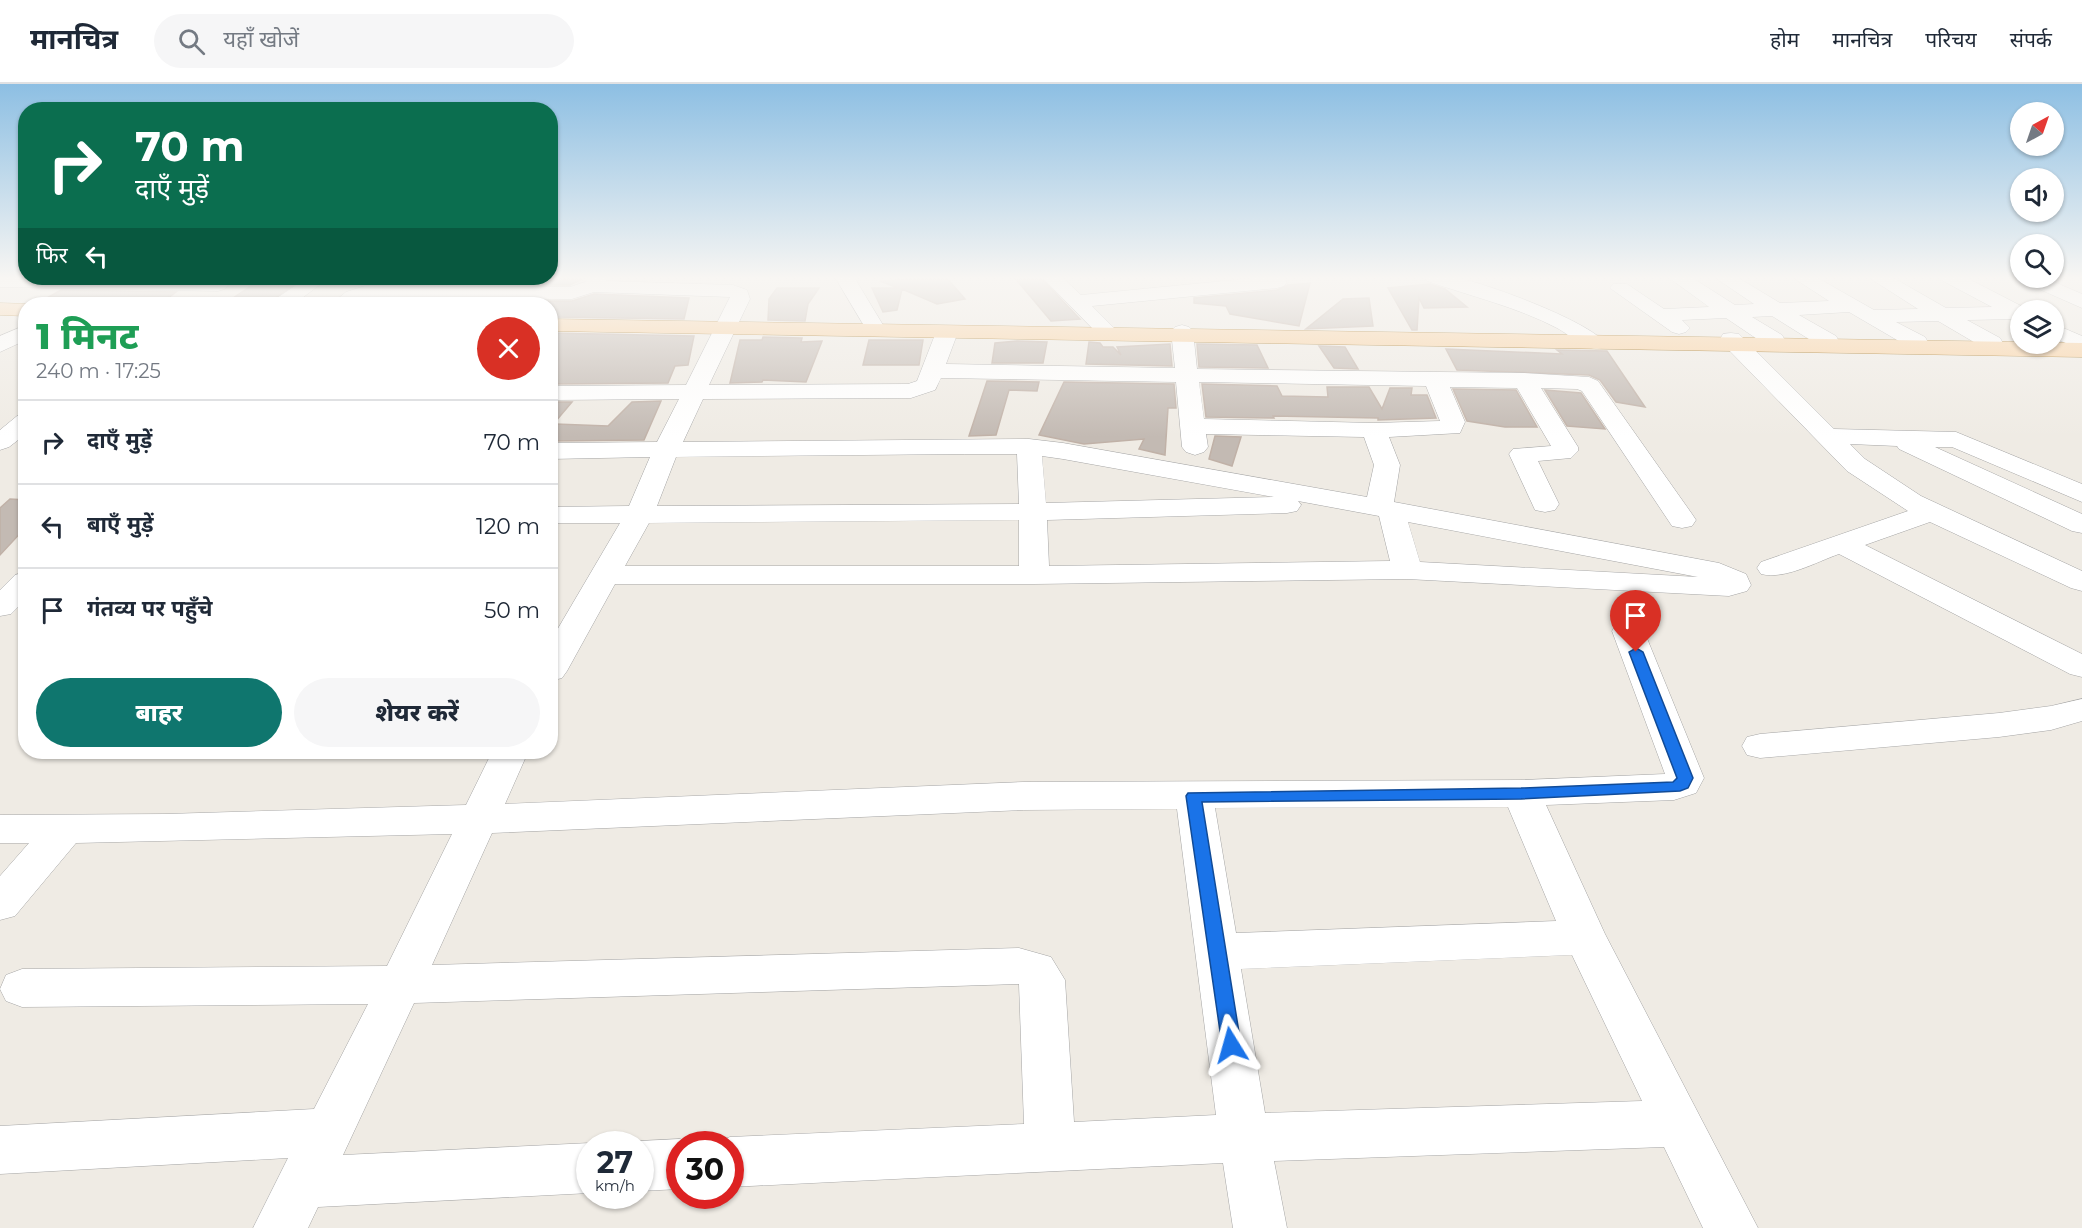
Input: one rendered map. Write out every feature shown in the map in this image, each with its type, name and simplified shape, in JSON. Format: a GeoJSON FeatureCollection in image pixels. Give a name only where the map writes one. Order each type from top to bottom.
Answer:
{"type":"FeatureCollection","features":[{"type":"Feature","properties":{"kind":"main road"},"geometry":{"type":"LineString","coordinates":[[896,330],[1734,342],[2082,350]]}},
{"type":"Feature","properties":{"kind":"main road"},"geometry":{"type":"LineString","coordinates":[[1126,330],[1182,334]]}},
{"type":"Feature","properties":{"kind":"main road"},"geometry":{"type":"LineString","coordinates":[[1590,340],[1693,338],[1734,342],[1774,340],[2082,344]]}},
{"type":"Feature","properties":{"kind":"street"},"geometry":{"type":"LineString","coordinates":[[558,657],[640,513],[666,450],[725,330]]}},
{"type":"Feature","properties":{"kind":"street"},"geometry":{"type":"LineString","coordinates":[[1572,330],[1590,340]]}},
{"type":"Feature","properties":{"kind":"street"},"geometry":{"type":"LineString","coordinates":[[1683,330],[1693,338]]}},
{"type":"Feature","properties":{"kind":"street"},"geometry":{"type":"LineString","coordinates":[[1759,330],[1774,340]]}},
{"type":"Feature","properties":{"kind":"street"},"geometry":{"type":"LineString","coordinates":[[1811,330],[1828,341]]}},
{"type":"Feature","properties":{"kind":"street"},"geometry":{"type":"LineString","coordinates":[[1895,330],[1917,342]]}},
{"type":"Feature","properties":{"kind":"street"},"geometry":{"type":"LineString","coordinates":[[1969,330],[1992,343]]}},
{"type":"Feature","properties":{"kind":"street"},"geometry":{"type":"LineString","coordinates":[[558,373],[910,390],[927,385],[946,332]]}},
{"type":"Feature","properties":{"kind":"street"},"geometry":{"type":"LineString","coordinates":[[1182,334],[1193,436],[1451,428],[1453,422],[1435,379]]}},
{"type":"Feature","properties":{"kind":"street"},"geometry":{"type":"LineString","coordinates":[[2064,335],[2082,344]]}},
{"type":"Feature","properties":{"kind":"street"},"geometry":{"type":"LineString","coordinates":[[0,345],[18,336]]}},
{"type":"Feature","properties":{"kind":"street"},"geometry":{"type":"LineString","coordinates":[[1734,342],[1856,465],[1881,483],[1931,512],[2082,582]]}},
{"type":"Feature","properties":{"kind":"street"},"geometry":{"type":"LineString","coordinates":[[932,370],[1575,381],[1590,386],[1682,520]]}},
{"type":"Feature","properties":{"kind":"street"},"geometry":{"type":"LineString","coordinates":[[1524,380],[1565,447],[1562,453],[1522,454],[1545,504]]}},
{"type":"Feature","properties":{"kind":"street"},"geometry":{"type":"LineString","coordinates":[[558,392],[700,381]]}},
{"type":"Feature","properties":{"kind":"street"},"geometry":{"type":"LineString","coordinates":[[0,442],[18,427]]}},
{"type":"Feature","properties":{"kind":"street"},"geometry":{"type":"LineString","coordinates":[[1374,430],[1387,465],[1385,509],[1407,570]]}},
{"type":"Feature","properties":{"kind":"street"},"geometry":{"type":"LineString","coordinates":[[1826,436],[1946,439],[1966,443],[2082,494]]}},
{"type":"Feature","properties":{"kind":"street"},"geometry":{"type":"LineString","coordinates":[[1896,438],[2082,525]]}},
{"type":"Feature","properties":{"kind":"street"},"geometry":{"type":"LineString","coordinates":[[1029,447],[1034,575]]}},
{"type":"Feature","properties":{"kind":"street"},"geometry":{"type":"LineString","coordinates":[[558,451],[1029,447],[1385,509],[1719,572],[1735,580],[1736,585],[1706,586],[1407,570],[1034,575],[606,575]]}},
{"type":"Feature","properties":{"kind":"street"},"geometry":{"type":"LineString","coordinates":[[558,514],[1033,512],[1266,506],[1340,501]]}},
{"type":"Feature","properties":{"kind":"street"},"geometry":{"type":"LineString","coordinates":[[1772,568],[1931,512]]}},
{"type":"Feature","properties":{"kind":"street"},"geometry":{"type":"LineString","coordinates":[[1841,544],[2082,667]]}},
{"type":"Feature","properties":{"kind":"street"},"geometry":{"type":"LineString","coordinates":[[0,608],[18,589]]}},
{"type":"Feature","properties":{"kind":"street"},"geometry":{"type":"LineString","coordinates":[[0,829],[478,819],[1023,796],[1521,793],[1674,788],[1683,784],[1685,778],[1628,631]]}},
{"type":"Feature","properties":{"kind":"street"},"geometry":{"type":"LineString","coordinates":[[1760,746],[1999,725],[2051,718],[2082,710]]}},
{"type":"Feature","properties":{"kind":"street"},"geometry":{"type":"LineString","coordinates":[[280,1228],[400,986],[507,759]]}},
{"type":"Feature","properties":{"kind":"street"},"geometry":{"type":"LineString","coordinates":[[1521,793],[1585,937],[1731,1228]]}},
{"type":"Feature","properties":{"kind":"street"},"geometry":{"type":"LineString","coordinates":[[1194,796],[1260,1228]]}},
{"type":"Feature","properties":{"kind":"street"},"geometry":{"type":"LineString","coordinates":[[0,904],[66,828]]}},
{"type":"Feature","properties":{"kind":"street"},"geometry":{"type":"LineString","coordinates":[[1218,952],[1585,937]]}},
{"type":"Feature","properties":{"kind":"street"},"geometry":{"type":"LineString","coordinates":[[22,988],[400,986],[1019,966],[1035,970],[1042,980],[1050,1147]]}},
{"type":"Feature","properties":{"kind":"street"},"geometry":{"type":"LineString","coordinates":[[744,1161],[1245,1138],[1678,1123]]}},
{"type":"Feature","properties":{"kind":"street"},"geometry":{"type":"LineString","coordinates":[[0,1150],[328,1132]]}},
{"type":"Feature","properties":{"kind":"street"},"geometry":{"type":"LineString","coordinates":[[303,1182],[576,1169]]}},
{"type":"Feature","properties":{"kind":"building"},"geometry":{"type":"Polygon","coordinates":[[[558,333],[694,336],[688,365],[675,366],[668,383],[558,384],[558,333]]]}},
{"type":"Feature","properties":{"kind":"building"},"geometry":{"type":"Polygon","coordinates":[[[763,337],[802,338],[801,342],[822,341],[806,382],[763,380],[762,382],[730,383],[740,340],[762,340],[763,337]]]}},
{"type":"Feature","properties":{"kind":"building"},"geometry":{"type":"Polygon","coordinates":[[[869,340],[923,340],[919,365],[863,365],[869,340]]]}},
{"type":"Feature","properties":{"kind":"building"},"geometry":{"type":"Polygon","coordinates":[[[1047,342],[1043,363],[992,363],[995,343],[1047,342]]]}},
{"type":"Feature","properties":{"kind":"building"},"geometry":{"type":"Polygon","coordinates":[[[1089,342],[1100,343],[1103,347],[1113,347],[1121,355],[1117,347],[1170,344],[1172,366],[1086,364],[1089,342]]]}},
{"type":"Feature","properties":{"kind":"building"},"geometry":{"type":"Polygon","coordinates":[[[1197,344],[1257,345],[1268,368],[1199,367],[1197,344]]]}},
{"type":"Feature","properties":{"kind":"building"},"geometry":{"type":"Polygon","coordinates":[[[1319,346],[1345,347],[1358,369],[1334,368],[1319,346]]]}},
{"type":"Feature","properties":{"kind":"building"},"geometry":{"type":"Polygon","coordinates":[[[1446,349],[1562,354],[1557,350],[1607,351],[1645,407],[1616,402],[1600,380],[1589,375],[1457,370],[1446,349]]]}},
{"type":"Feature","properties":{"kind":"building"},"geometry":{"type":"Polygon","coordinates":[[[987,381],[1039,382],[1037,391],[1009,390],[996,435],[969,436],[987,381]]]}},
{"type":"Feature","properties":{"kind":"building"},"geometry":{"type":"Polygon","coordinates":[[[1064,382],[1174,384],[1176,408],[1168,408],[1165,455],[1139,449],[1144,439],[1084,444],[1039,435],[1064,382]]]}},
{"type":"Feature","properties":{"kind":"building"},"geometry":{"type":"Polygon","coordinates":[[[1202,384],[1277,386],[1282,396],[1328,397],[1327,387],[1369,387],[1382,409],[1390,388],[1412,388],[1411,395],[1427,395],[1436,418],[1378,420],[1378,418],[1273,416],[1274,418],[1206,417],[1202,384]]]}},
{"type":"Feature","properties":{"kind":"building"},"geometry":{"type":"Polygon","coordinates":[[[1453,389],[1516,390],[1537,427],[1505,427],[1467,421],[1453,389]]]}},
{"type":"Feature","properties":{"kind":"building"},"geometry":{"type":"Polygon","coordinates":[[[1545,390],[1581,393],[1605,429],[1567,426],[1545,390]]]}},
{"type":"Feature","properties":{"kind":"building"},"geometry":{"type":"Polygon","coordinates":[[[661,401],[644,440],[558,441],[558,424],[608,426],[632,402],[661,401]]]}},
{"type":"Feature","properties":{"kind":"building"},"geometry":{"type":"Polygon","coordinates":[[[558,402],[572,402],[558,419],[558,402]]]}},
{"type":"Feature","properties":{"kind":"building"},"geometry":{"type":"Polygon","coordinates":[[[1215,436],[1241,437],[1232,466],[1209,459],[1215,436]]]}},
{"type":"Feature","properties":{"kind":"building"},"geometry":{"type":"Polygon","coordinates":[[[10,499],[18,500],[18,536],[0,555],[0,508],[10,499]]]}},
{"type":"Feature","properties":{"kind":"route"},"geometry":{"type":"LineString","coordinates":[[1231,1045],[1194,796],[1521,793],[1674,788],[1683,784],[1685,778],[1636,652]]}}]}
